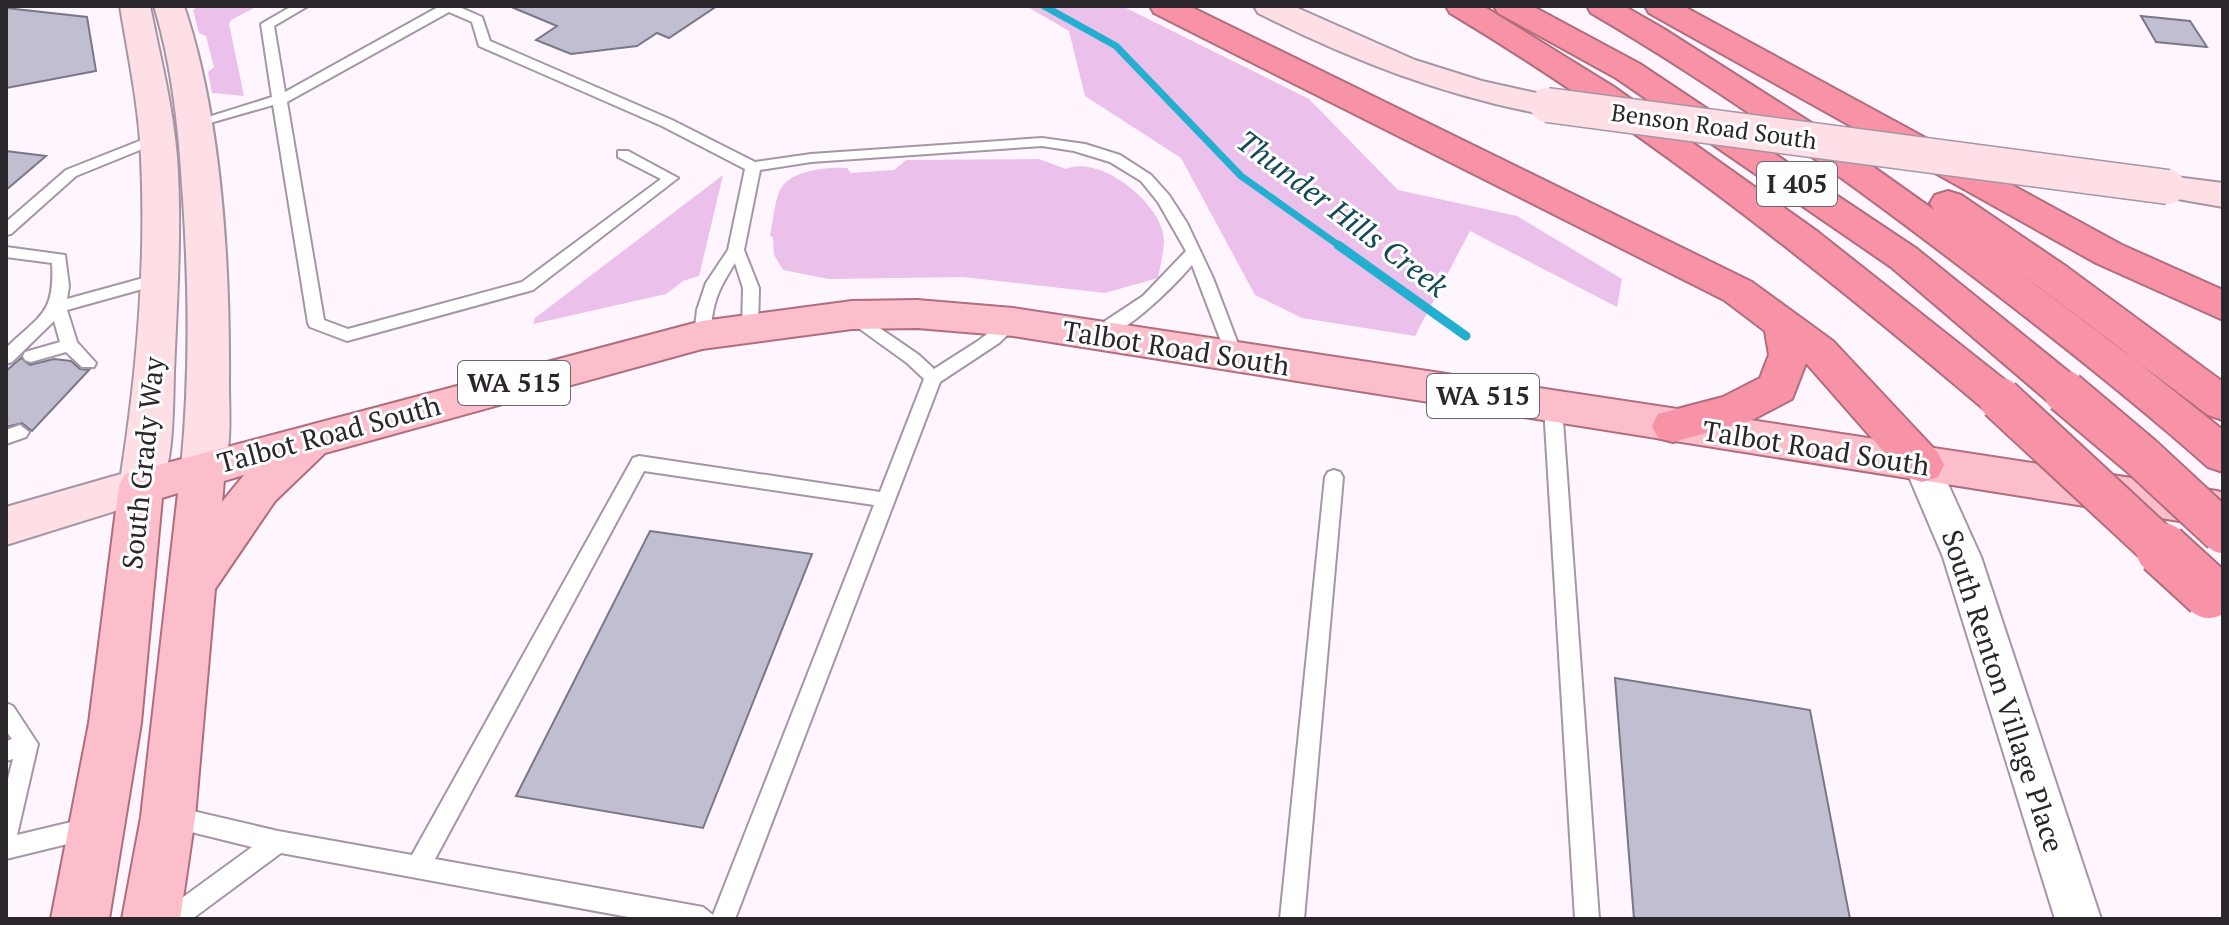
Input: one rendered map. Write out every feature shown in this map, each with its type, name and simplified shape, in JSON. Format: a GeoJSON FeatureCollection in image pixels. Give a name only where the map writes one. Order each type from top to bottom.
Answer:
{"type":"FeatureCollection","features":[{"type":"Feature","properties":{"kind":"highway"},"geometry":{"type":"LineString","coordinates":[[1165,6],[1738,291],[1819,351],[1922,465]]}},
{"type":"Feature","properties":{"kind":"highway"},"geometry":{"type":"LineString","coordinates":[[1461,6],[1587,85],[1691,156],[1892,308],[2000,399],[2216,600]]}},
{"type":"Feature","properties":{"kind":"highway","name":"I 405"},"geometry":{"type":"LineString","coordinates":[[1509,6],[1628,71],[1904,258],[2141,456],[2223,532]]}},
{"type":"Feature","properties":{"kind":"highway","name":"I 405"},"geometry":{"type":"LineString","coordinates":[[1602,6],[1761,101],[1867,175],[2168,406],[2223,455]]}},
{"type":"Feature","properties":{"kind":"highway"},"geometry":{"type":"LineString","coordinates":[[1660,6],[2109,254],[2223,306]]}},
{"type":"Feature","properties":{"kind":"highway"},"geometry":{"type":"LineString","coordinates":[[1672,46],[1758,85],[1907,176],[2053,276],[2223,404]]}},
{"type":"Feature","properties":{"kind":"highway"},"geometry":{"type":"LineString","coordinates":[[1673,426],[1735,410],[1777,388],[1789,355],[1783,322]]}},
{"type":"Feature","properties":{"kind":"main road","name":"South Grady Way"},"geometry":{"type":"LineString","coordinates":[[80,919],[115,723],[151,417],[161,231],[157,138],[135,6]]}},
{"type":"Feature","properties":{"kind":"main road","name":"South Grady Way"},"geometry":{"type":"LineString","coordinates":[[151,919],[166,828],[193,583],[210,385],[209,285],[196,123],[169,6]]}},
{"type":"Feature","properties":{"kind":"main road","name":"Benson Road South"},"geometry":{"type":"LineString","coordinates":[[1269,6],[1399,68],[1487,94],[1547,105],[2223,195]]}},
{"type":"Feature","properties":{"kind":"main road","name":"Talbot Road South"},"geometry":{"type":"LineString","coordinates":[[141,486],[702,335],[852,315],[917,314],[1013,322],[2223,510]]}},
{"type":"Feature","properties":{"kind":"main road"},"geometry":{"type":"LineString","coordinates":[[193,583],[257,491],[287,459],[327,434]]}},
{"type":"Feature","properties":{"kind":"main road"},"geometry":{"type":"LineString","coordinates":[[6,526],[141,486]]}},
{"type":"Feature","properties":{"kind":"main road"},"geometry":{"type":"LineString","coordinates":[[98,826],[166,828]]}},
{"type":"Feature","properties":{"kind":"street","name":"South Renton Village Place"},"geometry":{"type":"LineString","coordinates":[[1922,465],[1962,557],[2078,919]]}},
{"type":"Feature","properties":{"kind":"lane"},"geometry":{"type":"LineString","coordinates":[[302,6],[267,24],[316,323],[347,335],[527,286],[671,178],[623,154]]}},
{"type":"Feature","properties":{"kind":"lane"},"geometry":{"type":"LineString","coordinates":[[196,123],[281,99],[447,6],[478,20],[484,43],[667,123],[753,167],[811,158],[1042,142],[1078,146],[1125,163],[1153,184],[1178,216],[1235,357]]}},
{"type":"Feature","properties":{"kind":"lane"},"geometry":{"type":"LineString","coordinates":[[6,230],[71,173],[157,138]]}},
{"type":"Feature","properties":{"kind":"lane"},"geometry":{"type":"LineString","coordinates":[[702,335],[705,310],[714,283],[736,250],[753,167]]}},
{"type":"Feature","properties":{"kind":"lane"},"geometry":{"type":"LineString","coordinates":[[736,250],[750,275],[753,294],[750,328]]}},
{"type":"Feature","properties":{"kind":"lane"},"geometry":{"type":"LineString","coordinates":[[1096,335],[1147,305],[1193,253]]}},
{"type":"Feature","properties":{"kind":"lane"},"geometry":{"type":"LineString","coordinates":[[10,257],[59,259],[61,286],[58,307],[69,345],[88,363]]}},
{"type":"Feature","properties":{"kind":"lane"},"geometry":{"type":"LineString","coordinates":[[6,358],[58,307],[158,279]]}},
{"type":"Feature","properties":{"kind":"lane"},"geometry":{"type":"LineString","coordinates":[[852,315],[913,359],[933,378]]}},
{"type":"Feature","properties":{"kind":"lane"},"geometry":{"type":"LineString","coordinates":[[723,919],[933,378],[960,359],[987,347],[1013,322]]}},
{"type":"Feature","properties":{"kind":"lane"},"geometry":{"type":"LineString","coordinates":[[31,356],[69,345]]}},
{"type":"Feature","properties":{"kind":"lane"},"geometry":{"type":"LineString","coordinates":[[56,359],[69,345]]}},
{"type":"Feature","properties":{"kind":"lane"},"geometry":{"type":"LineString","coordinates":[[1553,407],[1587,919]]}},
{"type":"Feature","properties":{"kind":"lane"},"geometry":{"type":"LineString","coordinates":[[418,867],[639,463],[887,500]]}},
{"type":"Feature","properties":{"kind":"lane"},"geometry":{"type":"LineString","coordinates":[[1292,919],[1334,477]]}},
{"type":"Feature","properties":{"kind":"lane"},"geometry":{"type":"LineString","coordinates":[[6,713],[17,747],[6,833]]}},
{"type":"Feature","properties":{"kind":"lane"},"geometry":{"type":"LineString","coordinates":[[6,848],[98,826]]}},
{"type":"Feature","properties":{"kind":"lane"},"geometry":{"type":"LineString","coordinates":[[166,828],[278,842],[703,919]]}},
{"type":"Feature","properties":{"kind":"lane"},"geometry":{"type":"LineString","coordinates":[[172,919],[278,842]]}},
{"type":"Feature","properties":{"kind":"shaded area"},"geometry":{"type":"Polygon","coordinates":[[[199,6],[258,6],[229,24],[244,96],[212,93],[208,72],[214,67],[206,36],[199,33],[193,10],[199,6]]]}},
{"type":"Feature","properties":{"kind":"shaded area"},"geometry":{"type":"Polygon","coordinates":[[[1026,6],[1122,6],[1309,99],[1398,190],[1517,216],[1622,279],[1617,307],[1470,231],[1415,336],[1302,318],[1255,295],[1181,158],[1085,96],[1069,31],[1026,6]]]}},
{"type":"Feature","properties":{"kind":"shaded area"},"geometry":{"type":"Polygon","coordinates":[[[1039,159],[1066,169],[1080,166],[1112,175],[1142,198],[1161,226],[1164,240],[1158,278],[1105,293],[963,277],[829,279],[783,270],[774,255],[773,237],[770,236],[777,197],[784,185],[799,174],[829,168],[847,168],[851,173],[894,170],[906,160],[1039,159]]]}},
{"type":"Feature","properties":{"kind":"shaded area"},"geometry":{"type":"Polygon","coordinates":[[[723,175],[699,276],[683,281],[666,294],[533,324],[535,318],[723,175]]]}},
{"type":"Feature","properties":{"kind":"building"},"geometry":{"type":"Polygon","coordinates":[[[509,6],[717,6],[669,38],[657,33],[637,46],[571,54],[536,40],[557,26],[509,6]]]}},
{"type":"Feature","properties":{"kind":"building"},"geometry":{"type":"Polygon","coordinates":[[[6,8],[87,17],[96,71],[6,88],[6,8]]]}},
{"type":"Feature","properties":{"kind":"building"},"geometry":{"type":"Polygon","coordinates":[[[2141,16],[2190,21],[2207,47],[2156,42],[2141,16]]]}},
{"type":"Feature","properties":{"kind":"building"},"geometry":{"type":"Polygon","coordinates":[[[6,151],[46,156],[6,190],[6,151]]]}},
{"type":"Feature","properties":{"kind":"building"},"geometry":{"type":"Polygon","coordinates":[[[21,358],[30,365],[54,359],[71,361],[80,369],[89,370],[32,431],[22,423],[6,427],[6,371],[21,358]]]}},
{"type":"Feature","properties":{"kind":"building"},"geometry":{"type":"Polygon","coordinates":[[[650,531],[812,554],[703,828],[516,796],[650,531]]]}},
{"type":"Feature","properties":{"kind":"building"},"geometry":{"type":"Polygon","coordinates":[[[1615,678],[1810,710],[1850,919],[1634,919],[1615,678]]]}},
{"type":"Feature","properties":{"kind":"waterway","name":"Thunder Hills Creek"},"geometry":{"type":"LineString","coordinates":[[1044,6],[1116,46],[1241,176],[1341,247]]}},
{"type":"Feature","properties":{"kind":"waterway","name":"Thunder Hills Creek"},"geometry":{"type":"LineString","coordinates":[[1338,245],[1466,336]]}}]}
